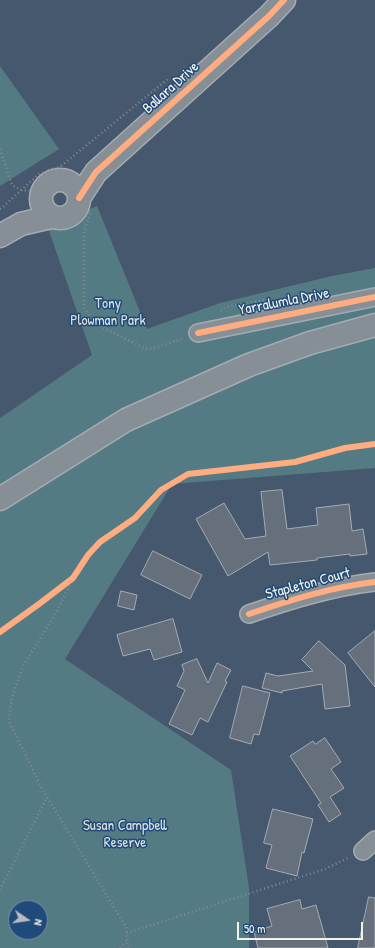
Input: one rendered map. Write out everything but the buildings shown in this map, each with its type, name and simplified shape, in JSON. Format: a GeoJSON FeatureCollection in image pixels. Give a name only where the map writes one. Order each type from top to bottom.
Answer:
{"type":"FeatureCollection","features":[{"type":"Feature","properties":{"kind":"street","name":"Ballara Drive"},"geometry":{"type":"LineString","coordinates":[[0,236],[21,224],[39,200],[44,187],[54,180],[82,178],[96,172],[269,16],[284,0]]}},
{"type":"Feature","properties":{"kind":"street","name":"Ballara Drive"},"geometry":{"type":"LineString","coordinates":[[39,200],[63,218],[73,214],[77,209],[85,204],[96,172]]}},
{"type":"Feature","properties":{"kind":"street"},"geometry":{"type":"LineString","coordinates":[[65,180],[75,187],[85,204]]}},
{"type":"Feature","properties":{"kind":"street","name":"Yarralumla Drive"},"geometry":{"type":"LineString","coordinates":[[198,333],[375,297]]}},
{"type":"Feature","properties":{"kind":"street"},"geometry":{"type":"LineString","coordinates":[[0,499],[126,420],[249,365],[310,343],[375,325]]}},
{"type":"Feature","properties":{"kind":"street","name":"Stapleton Court"},"geometry":{"type":"LineString","coordinates":[[249,614],[278,604],[356,584],[375,582]]}},
{"type":"Feature","properties":{"kind":"path"},"geometry":{"type":"LineString","coordinates":[[39,200],[39,174],[61,166],[169,78]]}},
{"type":"Feature","properties":{"kind":"path"},"geometry":{"type":"LineString","coordinates":[[0,149],[12,186],[39,200]]}},
{"type":"Feature","properties":{"kind":"path"},"geometry":{"type":"LineString","coordinates":[[0,209],[39,200]]}},
{"type":"Feature","properties":{"kind":"path"},"geometry":{"type":"LineString","coordinates":[[85,204],[84,308],[96,324],[146,350],[198,333]]}},
{"type":"Feature","properties":{"kind":"path"},"geometry":{"type":"LineString","coordinates":[[76,572],[56,613],[23,666],[12,697],[9,721],[41,787],[126,927],[128,948]]}},
{"type":"Feature","properties":{"kind":"path"},"geometry":{"type":"LineString","coordinates":[[62,587],[73,578]]}},
{"type":"Feature","properties":{"kind":"path"},"geometry":{"type":"LineString","coordinates":[[0,890],[47,797]]}},
{"type":"Feature","properties":{"kind":"path"},"geometry":{"type":"LineString","coordinates":[[127,933],[325,869],[369,846]]}},
{"type":"Feature","properties":{"kind":"path"},"geometry":{"type":"LineString","coordinates":[[120,948],[128,941]]}},
{"type":"Feature","properties":{"kind":"green space"},"geometry":{"type":"Polygon","coordinates":[[[0,66],[59,149],[0,186],[0,66]]]}},
{"type":"Feature","properties":{"kind":"green space"},"geometry":{"type":"Polygon","coordinates":[[[97,206],[147,329],[220,303],[332,276],[375,268],[375,468],[172,484],[65,659],[231,770],[249,888],[249,948],[0,948],[0,418],[92,355],[48,228],[97,206]]]}},
{"type":"Feature","properties":{"kind":"cycle path"},"geometry":{"type":"LineString","coordinates":[[79,198],[96,172],[269,16],[284,0]]}},
{"type":"Feature","properties":{"kind":"cycle path"},"geometry":{"type":"LineString","coordinates":[[198,333],[375,297]]}},
{"type":"Feature","properties":{"kind":"cycle path"},"geometry":{"type":"LineString","coordinates":[[0,632],[73,578],[88,555],[100,542],[135,518],[161,490],[188,474],[295,462],[345,448],[375,444]]}},
{"type":"Feature","properties":{"kind":"cycle path"},"geometry":{"type":"LineString","coordinates":[[249,614],[311,595],[343,587],[375,582]]}},
{"type":"Feature","properties":{"kind":"park label","name":"Tony Plowman Park"},"geometry":{"type":"Point","coordinates":[108,312]}},
{"type":"Feature","properties":{"kind":"park label","name":"Susan Campbell Reserve"},"geometry":{"type":"Point","coordinates":[125,834]}}]}
